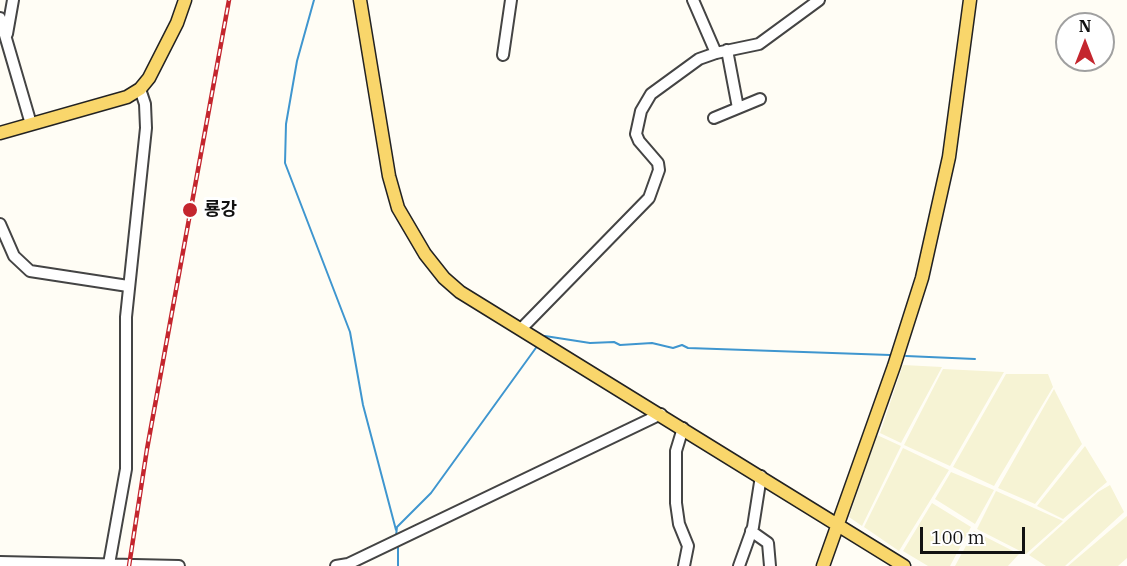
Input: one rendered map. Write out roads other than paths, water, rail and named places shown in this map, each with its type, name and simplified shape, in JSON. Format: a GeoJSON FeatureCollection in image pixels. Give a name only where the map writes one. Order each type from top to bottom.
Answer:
{"type":"FeatureCollection","features":[{"type":"Feature","properties":{"kind":"main road"},"geometry":{"type":"LineString","coordinates":[[0,133],[127,98],[140,89],[177,23],[185,0]]}},
{"type":"Feature","properties":{"kind":"main road"},"geometry":{"type":"LineString","coordinates":[[360,0],[389,176],[398,208],[425,254],[444,278],[460,292],[662,414],[904,566]]}},
{"type":"Feature","properties":{"kind":"main road"},"geometry":{"type":"LineString","coordinates":[[824,566],[922,278],[945,178],[970,0]]}},
{"type":"Feature","properties":{"kind":"street"},"geometry":{"type":"LineString","coordinates":[[7,38],[13,0]]}},
{"type":"Feature","properties":{"kind":"street"},"geometry":{"type":"LineString","coordinates":[[503,55],[511,0]]}},
{"type":"Feature","properties":{"kind":"street"},"geometry":{"type":"LineString","coordinates":[[693,0],[722,51],[738,108]]}},
{"type":"Feature","properties":{"kind":"street"},"geometry":{"type":"LineString","coordinates":[[521,329],[649,198],[659,170],[658,164],[636,134],[647,99],[692,64],[722,51],[759,44],[819,0]]}},
{"type":"Feature","properties":{"kind":"street"},"geometry":{"type":"LineString","coordinates":[[0,18],[31,124]]}},
{"type":"Feature","properties":{"kind":"street"},"geometry":{"type":"LineString","coordinates":[[109,564],[126,469],[125,351],[128,286],[146,128],[145,104],[140,89]]}},
{"type":"Feature","properties":{"kind":"street"},"geometry":{"type":"LineString","coordinates":[[714,118],[760,99]]}},
{"type":"Feature","properties":{"kind":"street"},"geometry":{"type":"LineString","coordinates":[[0,224],[14,256],[30,271],[128,286]]}},
{"type":"Feature","properties":{"kind":"street"},"geometry":{"type":"LineString","coordinates":[[336,566],[348,564],[662,414]]}},
{"type":"Feature","properties":{"kind":"street"},"geometry":{"type":"LineString","coordinates":[[683,428],[676,451],[676,502],[688,546],[685,561]]}},
{"type":"Feature","properties":{"kind":"street"},"geometry":{"type":"LineString","coordinates":[[739,566],[752,531],[761,476]]}},
{"type":"Feature","properties":{"kind":"street"},"geometry":{"type":"LineString","coordinates":[[752,531],[768,543],[770,566]]}},
{"type":"Feature","properties":{"kind":"street"},"geometry":{"type":"LineString","coordinates":[[0,562],[179,566]]}},
{"type":"Feature","properties":{"kind":"waterway"},"geometry":{"type":"LineString","coordinates":[[314,0],[297,61],[286,124],[285,163],[350,332],[363,405],[396,530]]}},
{"type":"Feature","properties":{"kind":"waterway"},"geometry":{"type":"LineString","coordinates":[[543,338],[545,336],[590,343],[614,342],[620,345],[652,343],[673,348],[682,345],[688,348],[890,355]]}},
{"type":"Feature","properties":{"kind":"waterway"},"geometry":{"type":"LineString","coordinates":[[396,536],[397,527],[431,493],[538,345]]}},
{"type":"Feature","properties":{"kind":"waterway"},"geometry":{"type":"LineString","coordinates":[[906,356],[975,359]]}},
{"type":"Feature","properties":{"kind":"waterway"},"geometry":{"type":"LineString","coordinates":[[398,545],[398,566]]}},
{"type":"Feature","properties":{"kind":"railway"},"geometry":{"type":"LineString","coordinates":[[129,566],[147,449],[229,0]]}},
{"type":"Feature","properties":{"kind":"place","name":"룡강"},"geometry":{"type":"Point","coordinates":[190,210]}}]}
